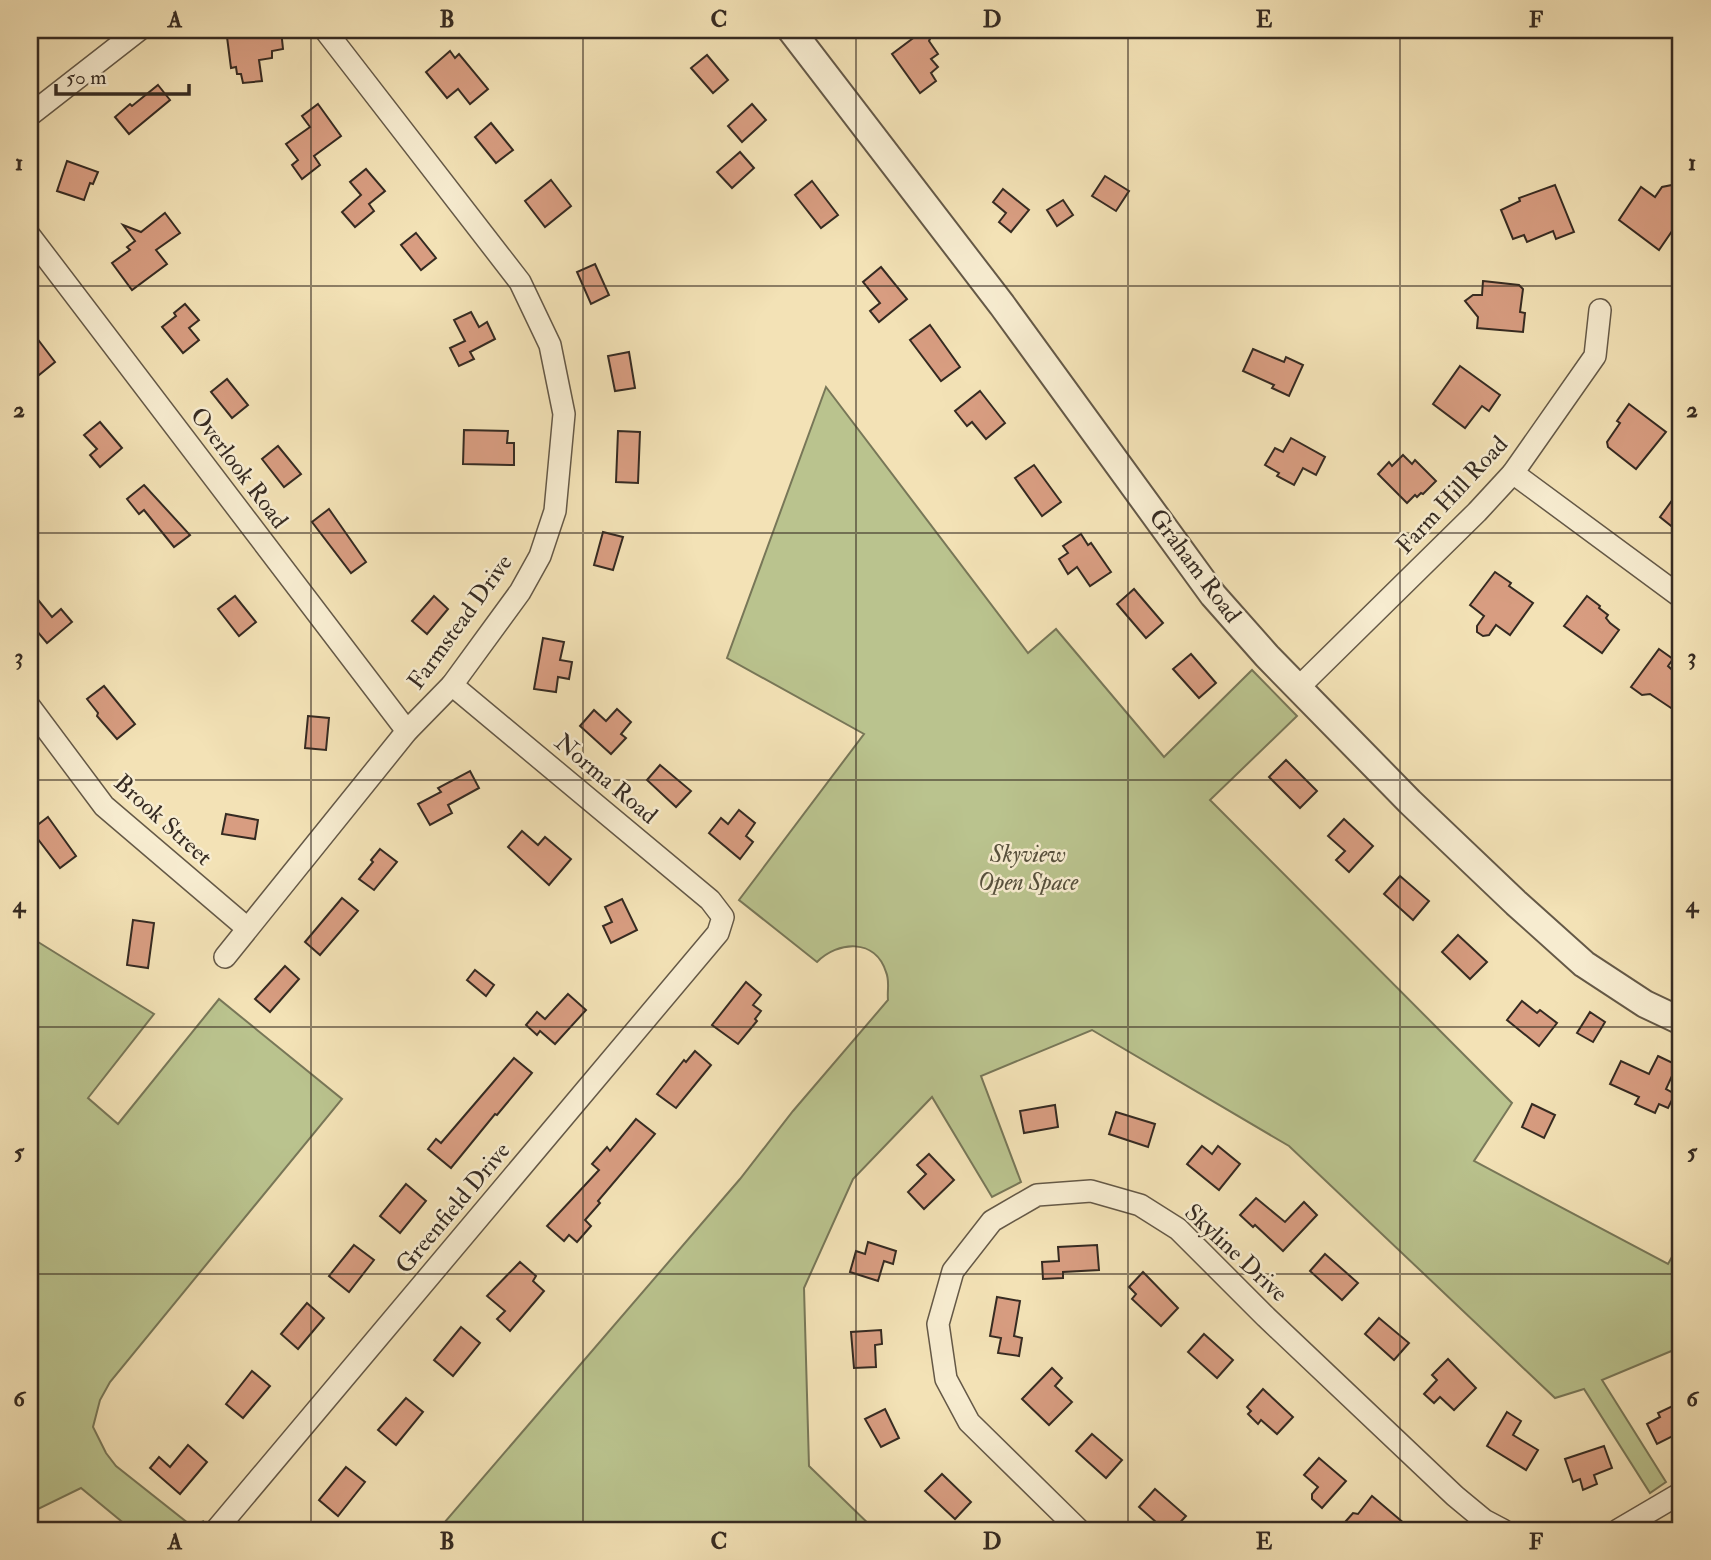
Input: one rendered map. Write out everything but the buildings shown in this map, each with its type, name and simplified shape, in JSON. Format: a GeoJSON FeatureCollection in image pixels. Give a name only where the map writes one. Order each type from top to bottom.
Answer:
{"type":"FeatureCollection","features":[{"type":"Feature","properties":{"kind":"street"},"geometry":{"type":"LineString","coordinates":[[30,114],[139,30]]}},
{"type":"Feature","properties":{"kind":"street","name":"Farmstead Drive"},"geometry":{"type":"LineString","coordinates":[[225,957],[407,731],[452,685],[520,592],[540,556],[555,511],[564,414],[550,345],[520,282],[325,30]]}},
{"type":"Feature","properties":{"kind":"street","name":"Graham Road"},"geometry":{"type":"LineString","coordinates":[[791,30],[1002,305],[1213,595],[1298,688],[1410,802],[1516,904],[1584,964],[1645,1004],[1681,1021]]}},
{"type":"Feature","properties":{"kind":"street","name":"Overlook Road"},"geometry":{"type":"LineString","coordinates":[[30,236],[407,731]]}},
{"type":"Feature","properties":{"kind":"street","name":"Farm Hill Road"},"geometry":{"type":"LineString","coordinates":[[1298,688],[1477,512],[1513,473],[1595,356],[1600,310]]}},
{"type":"Feature","properties":{"kind":"street"},"geometry":{"type":"LineString","coordinates":[[1513,473],[1681,597]]}},
{"type":"Feature","properties":{"kind":"street","name":"Norma Road"},"geometry":{"type":"LineString","coordinates":[[452,685],[710,900],[723,917]]}},
{"type":"Feature","properties":{"kind":"street","name":"Brook Street"},"geometry":{"type":"LineString","coordinates":[[30,707],[103,806],[247,928]]}},
{"type":"Feature","properties":{"kind":"street","name":"Greenfield Drive"},"geometry":{"type":"LineString","coordinates":[[216,1530],[718,933],[723,917]]}},
{"type":"Feature","properties":{"kind":"street","name":"Skyline Drive"},"geometry":{"type":"LineString","coordinates":[[1079,1530],[969,1422],[946,1379],[938,1324],[953,1271],[992,1221],[1037,1195],[1091,1191],[1140,1205],[1178,1229],[1266,1317],[1455,1496],[1484,1520],[1503,1530]]}},
{"type":"Feature","properties":{"kind":"street"},"geometry":{"type":"LineString","coordinates":[[1618,1530],[1681,1493]]}},
{"type":"Feature","properties":{"kind":"green space","name":"Skyview Open Space"},"geometry":{"type":"Polygon","coordinates":[[[826,387],[1028,653],[1056,629],[1164,757],[1252,670],[1297,716],[1210,800],[1512,1103],[1474,1161],[1668,1264],[1681,1241],[1681,1347],[1602,1380],[1666,1482],[1650,1493],[1584,1389],[1555,1398],[1289,1146],[1092,1030],[981,1076],[1021,1182],[992,1197],[932,1097],[853,1179],[804,1288],[809,1466],[875,1530],[438,1530],[740,1179],[793,1111],[888,1000],[887,975],[874,953],[865,948],[845,947],[817,962],[739,900],[864,734],[727,658],[826,387]]]}},
{"type":"Feature","properties":{"kind":"green space"},"geometry":{"type":"Polygon","coordinates":[[[30,937],[154,1014],[88,1098],[118,1124],[219,999],[342,1099],[110,1382],[100,1400],[93,1427],[106,1453],[116,1466],[188,1523],[195,1525],[204,1521],[196,1530],[132,1530],[81,1488],[30,1513],[30,937]]]}}]}
